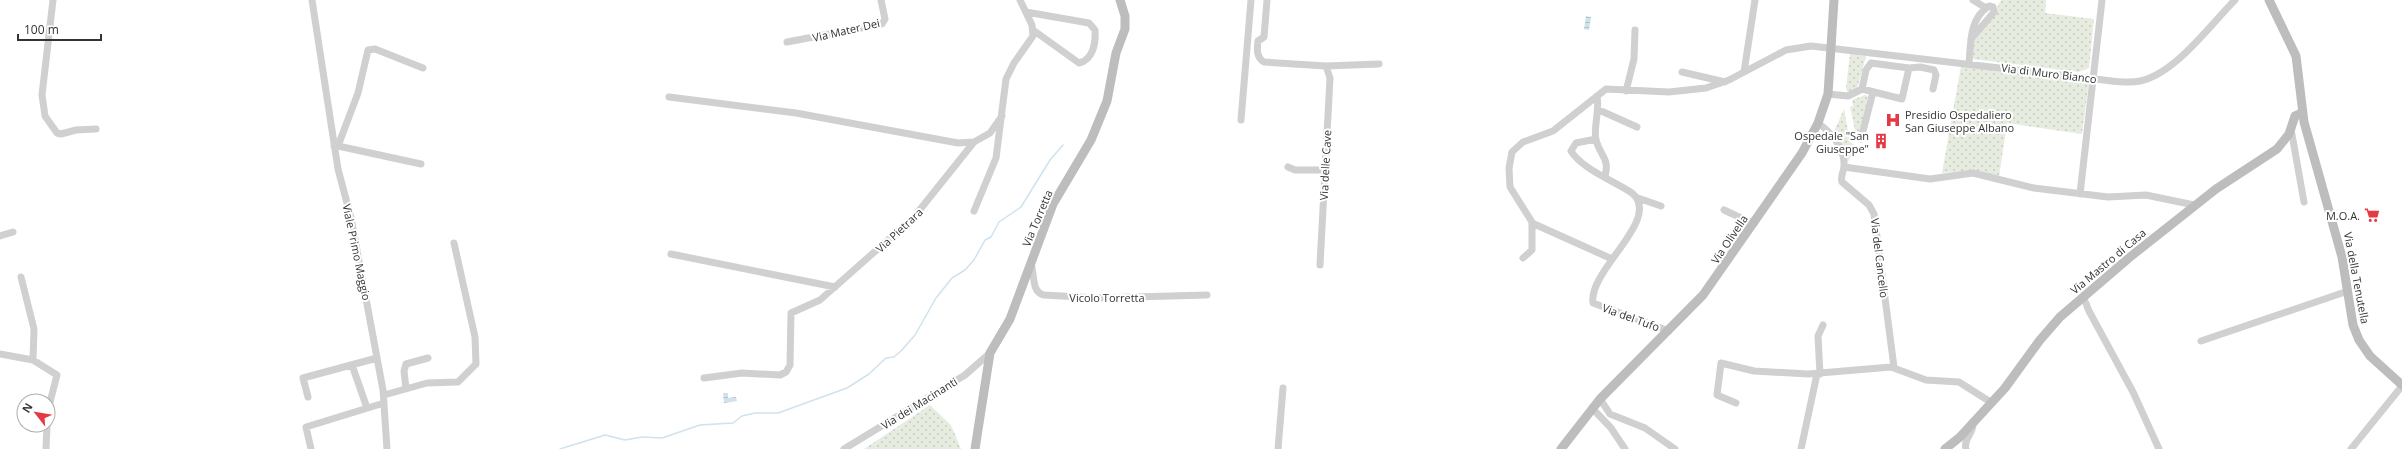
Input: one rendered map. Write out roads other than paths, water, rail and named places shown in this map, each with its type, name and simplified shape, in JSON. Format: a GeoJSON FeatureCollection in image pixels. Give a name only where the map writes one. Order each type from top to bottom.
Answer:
{"type":"FeatureCollection","features":[{"type":"Feature","properties":{"kind":"street"},"geometry":{"type":"LineString","coordinates":[[53,0],[42,95],[45,116],[57,133],[61,134],[76,130],[96,128]]}},
{"type":"Feature","properties":{"kind":"street","name":"Viale Primo Maggio"},"geometry":{"type":"LineString","coordinates":[[312,0],[340,179],[351,218],[384,395],[387,449]]}},
{"type":"Feature","properties":{"kind":"street","name":"Via Mater Dei"},"geometry":{"type":"LineString","coordinates":[[787,42],[882,24],[885,19],[881,0]]}},
{"type":"Feature","properties":{"kind":"street"},"geometry":{"type":"LineString","coordinates":[[1020,0],[1033,30],[1077,62],[1085,61],[1092,50],[1095,32],[1088,23],[1026,12]]}},
{"type":"Feature","properties":{"kind":"street","name":"Via Torretta"},"geometry":{"type":"LineString","coordinates":[[975,449],[990,353],[1010,319],[1050,211],[1091,140],[1108,101],[1116,53],[1125,29],[1125,16],[1120,0]]}},
{"type":"Feature","properties":{"kind":"street"},"geometry":{"type":"LineString","coordinates":[[1241,120],[1251,0]]}},
{"type":"Feature","properties":{"kind":"street"},"geometry":{"type":"LineString","coordinates":[[1267,0],[1264,37],[1258,41],[1260,60],[1272,64],[1326,66],[1379,64]]}},
{"type":"Feature","properties":{"kind":"street"},"geometry":{"type":"LineString","coordinates":[[1744,72],[1755,0]]}},
{"type":"Feature","properties":{"kind":"street","name":"Via Olivella"},"geometry":{"type":"LineString","coordinates":[[1561,449],[1600,399],[1669,332],[1711,286],[1795,164],[1818,124],[1828,94],[1834,0]]}},
{"type":"Feature","properties":{"kind":"street"},"geometry":{"type":"LineString","coordinates":[[1969,63],[1974,24],[1986,8],[1973,0]]}},
{"type":"Feature","properties":{"kind":"street"},"geometry":{"type":"LineString","coordinates":[[2080,194],[2102,0]]}},
{"type":"Feature","properties":{"kind":"street","name":"Via di Muro Bianco"},"geometry":{"type":"LineString","coordinates":[[1532,223],[1510,187],[1510,160],[1514,150],[1523,142],[1553,131],[1606,89],[1626,91],[1692,90],[1725,82],[1792,48],[1811,46],[1832,47],[2094,79],[2135,82],[2156,75],[2176,61],[2235,0]]}},
{"type":"Feature","properties":{"kind":"street","name":"Via della Tenutella"},"geometry":{"type":"LineString","coordinates":[[2269,0],[2296,56],[2302,113],[2311,151],[2329,197],[2342,257],[2354,328],[2362,345],[2374,360],[2401,383]]}},
{"type":"Feature","properties":{"kind":"street","name":"Via Pietrara"},"geometry":{"type":"LineString","coordinates":[[704,378],[740,373],[780,375],[786,372],[790,363],[790,314],[816,303],[835,288],[921,210],[974,142],[990,133],[1002,116],[1006,79],[1014,63],[1031,42],[1033,30]]}},
{"type":"Feature","properties":{"kind":"street"},"geometry":{"type":"LineString","coordinates":[[1626,91],[1634,60],[1635,30]]}},
{"type":"Feature","properties":{"kind":"street"},"geometry":{"type":"LineString","coordinates":[[421,164],[336,146],[358,94],[368,50],[371,48],[378,49],[422,68]]}},
{"type":"Feature","properties":{"kind":"street"},"geometry":{"type":"LineString","coordinates":[[1862,89],[1867,68],[1871,64],[1909,68],[1920,67],[1934,70],[1936,75],[1933,88]]}},
{"type":"Feature","properties":{"kind":"street","name":"Via delle Cave"},"geometry":{"type":"LineString","coordinates":[[1320,266],[1330,78],[1326,66]]}},
{"type":"Feature","properties":{"kind":"street"},"geometry":{"type":"LineString","coordinates":[[1828,94],[1848,96],[1862,89],[1902,100],[1909,68]]}},
{"type":"Feature","properties":{"kind":"street"},"geometry":{"type":"LineString","coordinates":[[1682,72],[1725,82]]}},
{"type":"Feature","properties":{"kind":"street"},"geometry":{"type":"LineString","coordinates":[[1861,139],[1873,92]]}},
{"type":"Feature","properties":{"kind":"street"},"geometry":{"type":"LineString","coordinates":[[1597,96],[1599,110],[1596,139],[1607,163],[1605,176]]}},
{"type":"Feature","properties":{"kind":"street"},"geometry":{"type":"LineString","coordinates":[[670,97],[796,113],[958,143],[974,142]]}},
{"type":"Feature","properties":{"kind":"street"},"geometry":{"type":"LineString","coordinates":[[1599,110],[1637,127]]}},
{"type":"Feature","properties":{"kind":"street","name":"Via Mastro di Casa"},"geometry":{"type":"LineString","coordinates":[[1945,449],[1992,403],[2050,327],[2084,296],[2194,205],[2225,182],[2271,154],[2283,143],[2291,129],[2295,116],[2302,113]]}},
{"type":"Feature","properties":{"kind":"street"},"geometry":{"type":"LineString","coordinates":[[974,211],[996,158],[1002,116]]}},
{"type":"Feature","properties":{"kind":"street","name":"Via del Cancello"},"geometry":{"type":"LineString","coordinates":[[1818,124],[1827,129],[1839,145],[1844,167],[1842,182],[1869,205],[1875,218],[1894,368]]}},
{"type":"Feature","properties":{"kind":"street"},"geometry":{"type":"LineString","coordinates":[[2291,129],[2304,202]]}},
{"type":"Feature","properties":{"kind":"street"},"geometry":{"type":"LineString","coordinates":[[1596,139],[1576,143],[1571,151],[1576,159],[1638,198],[1661,206]]}},
{"type":"Feature","properties":{"kind":"street"},"geometry":{"type":"LineString","coordinates":[[1288,167],[1295,170],[1325,170]]}},
{"type":"Feature","properties":{"kind":"street"},"geometry":{"type":"LineString","coordinates":[[1844,167],[1930,179],[1973,173],[2026,187],[2108,197],[2146,195],[2194,205]]}},
{"type":"Feature","properties":{"kind":"street","name":"Via del Tufo"},"geometry":{"type":"LineString","coordinates":[[1638,198],[1641,206],[1638,219],[1612,259],[1598,285],[1594,303],[1669,332]]}},
{"type":"Feature","properties":{"kind":"street"},"geometry":{"type":"LineString","coordinates":[[1724,210],[1754,224]]}},
{"type":"Feature","properties":{"kind":"street"},"geometry":{"type":"LineString","coordinates":[[1523,258],[1529,256],[1533,249],[1532,223],[1612,259]]}},
{"type":"Feature","properties":{"kind":"street"},"geometry":{"type":"LineString","coordinates":[[0,236],[13,232]]}},
{"type":"Feature","properties":{"kind":"street"},"geometry":{"type":"LineString","coordinates":[[384,395],[427,383],[458,382],[476,364],[474,337],[454,243]]}},
{"type":"Feature","properties":{"kind":"street"},"geometry":{"type":"LineString","coordinates":[[671,254],[835,288]]}},
{"type":"Feature","properties":{"kind":"street","name":"Vicolo Torretta"},"geometry":{"type":"LineString","coordinates":[[1031,264],[1035,288],[1039,294],[1046,296],[1103,298],[1207,295]]}},
{"type":"Feature","properties":{"kind":"street"},"geometry":{"type":"LineString","coordinates":[[21,277],[33,324],[35,346],[33,360]]}},
{"type":"Feature","properties":{"kind":"street"},"geometry":{"type":"LineString","coordinates":[[2201,341],[2348,291]]}},
{"type":"Feature","properties":{"kind":"street"},"geometry":{"type":"LineString","coordinates":[[2084,296],[2091,315],[2135,397],[2159,449]]}},
{"type":"Feature","properties":{"kind":"street"},"geometry":{"type":"LineString","coordinates":[[1801,449],[1818,374],[1818,336],[1823,325]]}},
{"type":"Feature","properties":{"kind":"street","name":"Via dei Macinanti"},"geometry":{"type":"LineString","coordinates":[[844,449],[965,375],[990,353]]}},
{"type":"Feature","properties":{"kind":"street"},"geometry":{"type":"LineString","coordinates":[[0,354],[33,360],[57,375],[52,393]]}},
{"type":"Feature","properties":{"kind":"street"},"geometry":{"type":"LineString","coordinates":[[308,398],[303,378],[377,358]]}},
{"type":"Feature","properties":{"kind":"street"},"geometry":{"type":"LineString","coordinates":[[406,389],[404,371],[406,364],[428,358]]}},
{"type":"Feature","properties":{"kind":"street"},"geometry":{"type":"LineString","coordinates":[[1736,403],[1717,395],[1721,363],[1754,371],[1818,374],[1894,368],[1928,380],[1959,382],[1992,403]]}},
{"type":"Feature","properties":{"kind":"street"},"geometry":{"type":"LineString","coordinates":[[352,364],[367,408]]}},
{"type":"Feature","properties":{"kind":"street"},"geometry":{"type":"LineString","coordinates":[[2351,449],[2401,383]]}},
{"type":"Feature","properties":{"kind":"street"},"geometry":{"type":"LineString","coordinates":[[1278,449],[1283,388]]}},
{"type":"Feature","properties":{"kind":"street"},"geometry":{"type":"LineString","coordinates":[[1600,399],[1610,414],[1645,428],[1675,449]]}},
{"type":"Feature","properties":{"kind":"street"},"geometry":{"type":"LineString","coordinates":[[311,449],[306,427],[384,403]]}},
{"type":"Feature","properties":{"kind":"street"},"geometry":{"type":"LineString","coordinates":[[1592,408],[1611,428],[1625,449]]}},
{"type":"Feature","properties":{"kind":"street"},"geometry":{"type":"LineString","coordinates":[[1966,449],[1965,444],[1973,429],[1973,423]]}},
{"type":"Feature","properties":{"kind":"street"},"geometry":{"type":"LineString","coordinates":[[46,449],[47,433]]}},
{"type":"Feature","properties":{"kind":"water"},"geometry":{"type":"Polygon","coordinates":[[[1586,16],[1591,17],[1589,30],[1584,29],[1586,16]]]}},
{"type":"Feature","properties":{"kind":"water"},"geometry":{"type":"Polygon","coordinates":[[[723,393],[728,393],[728,398],[736,397],[737,401],[724,403],[723,393]]]}},
{"type":"Feature","properties":{"kind":"waterway"},"geometry":{"type":"LineString","coordinates":[[560,449],[605,435],[625,440],[642,437],[662,438],[700,425],[733,423],[742,416],[755,413],[778,413],[847,388],[869,374],[886,358],[894,357],[901,351],[915,335],[936,298],[952,278],[965,270],[974,260],[985,240],[991,237],[999,222],[1021,207],[1050,160],[1063,145]]}},
{"type":"Feature","properties":{"kind":"place","name":"Presidio Ospedaliero San Giuseppe Albano"},"geometry":{"type":"Point","coordinates":[1893,120]}},
{"type":"Feature","properties":{"kind":"place","name":"Ospedale \"San Giuseppe\""},"geometry":{"type":"Point","coordinates":[1881,141]}},
{"type":"Feature","properties":{"kind":"place","name":"M.O.A."},"geometry":{"type":"Point","coordinates":[2372,215]}}]}
